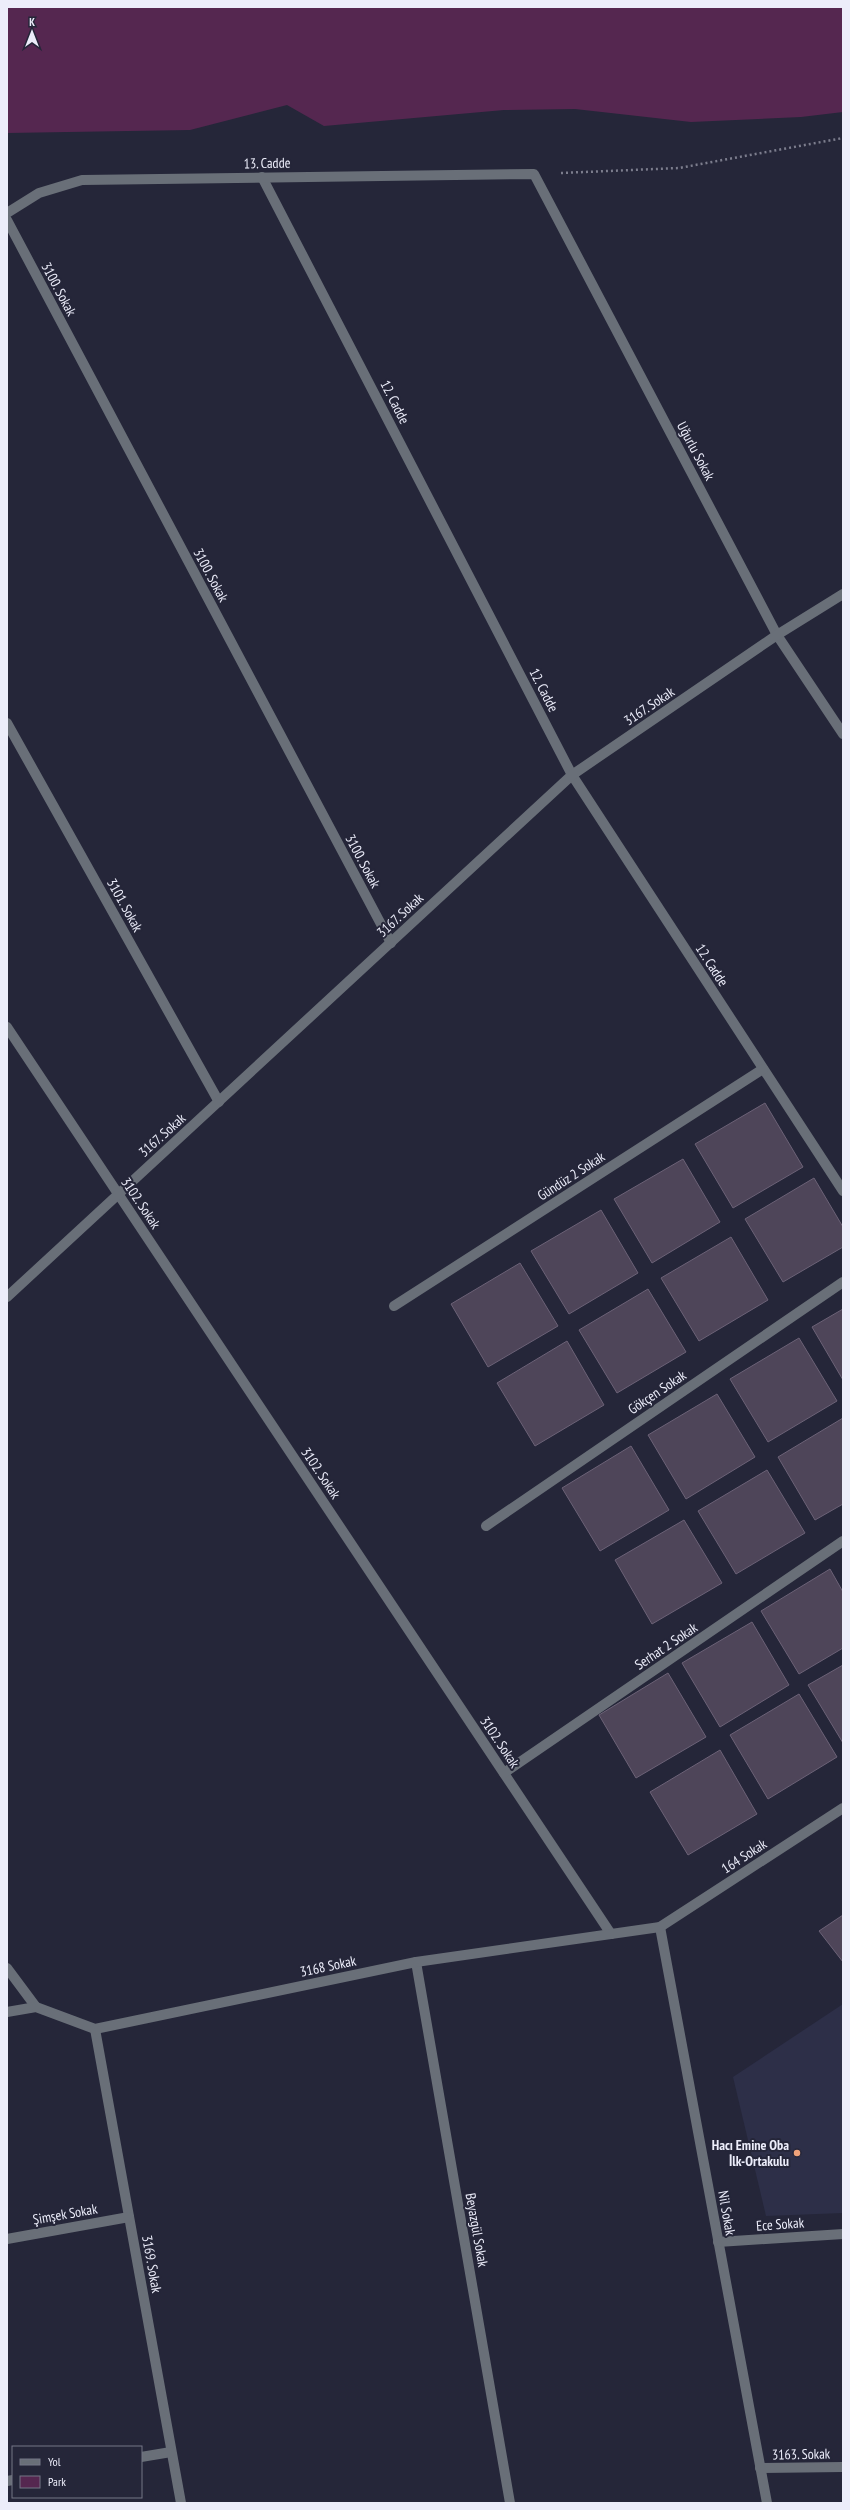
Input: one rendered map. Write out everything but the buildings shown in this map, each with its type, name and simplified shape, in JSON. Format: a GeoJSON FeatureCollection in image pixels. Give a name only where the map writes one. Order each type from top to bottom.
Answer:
{"type":"FeatureCollection","features":[{"type":"Feature","properties":{"kind":"street","name":"13. Cadde"},"geometry":{"type":"LineString","coordinates":[[7,213],[39,193],[82,180],[534,174]]}},
{"type":"Feature","properties":{"kind":"street","name":"Uğurlu Sokak"},"geometry":{"type":"LineString","coordinates":[[534,174],[777,635],[843,734]]}},
{"type":"Feature","properties":{"kind":"street","name":"12. Cadde"},"geometry":{"type":"LineString","coordinates":[[262,177],[572,775],[843,1191]]}},
{"type":"Feature","properties":{"kind":"street","name":"3100. Sokak"},"geometry":{"type":"LineString","coordinates":[[7,220],[391,943]]}},
{"type":"Feature","properties":{"kind":"street","name":"3167. Sokak"},"geometry":{"type":"LineString","coordinates":[[7,1297],[572,775],[777,635],[843,594]]}},
{"type":"Feature","properties":{"kind":"street","name":"3101. Sokak"},"geometry":{"type":"LineString","coordinates":[[7,723],[219,1102]]}},
{"type":"Feature","properties":{"kind":"street","name":"3102. Sokak"},"geometry":{"type":"LineString","coordinates":[[7,1027],[611,1934]]}},
{"type":"Feature","properties":{"kind":"street","name":"Gündüz 2 Sokak"},"geometry":{"type":"LineString","coordinates":[[394,1306],[763,1069]]}},
{"type":"Feature","properties":{"kind":"street","name":"Gökçen Sokak"},"geometry":{"type":"LineString","coordinates":[[486,1526],[843,1282]]}},
{"type":"Feature","properties":{"kind":"street","name":"Serhat 2 Sokak"},"geometry":{"type":"LineString","coordinates":[[504,1773],[843,1541]]}},
{"type":"Feature","properties":{"kind":"street","name":"164 Sokak"},"geometry":{"type":"LineString","coordinates":[[660,1927],[843,1808]]}},
{"type":"Feature","properties":{"kind":"street","name":"3168 Sokak"},"geometry":{"type":"LineString","coordinates":[[95,2030],[416,1962],[660,1927]]}},
{"type":"Feature","properties":{"kind":"street","name":"Nil Sokak"},"geometry":{"type":"LineString","coordinates":[[660,1927],[767,2503]]}},
{"type":"Feature","properties":{"kind":"street","name":"Beyazgül Sokak"},"geometry":{"type":"LineString","coordinates":[[416,1962],[510,2503]]}},
{"type":"Feature","properties":{"kind":"street"},"geometry":{"type":"LineString","coordinates":[[7,1968],[36,2007]]}},
{"type":"Feature","properties":{"kind":"street"},"geometry":{"type":"LineString","coordinates":[[7,2012],[36,2007],[95,2030]]}},
{"type":"Feature","properties":{"kind":"street","name":"3169. Sokak"},"geometry":{"type":"LineString","coordinates":[[95,2030],[181,2503]]}},
{"type":"Feature","properties":{"kind":"street","name":"Şimşek Sokak"},"geometry":{"type":"LineString","coordinates":[[7,2239],[129,2217]]}},
{"type":"Feature","properties":{"kind":"street","name":"Ece Sokak"},"geometry":{"type":"LineString","coordinates":[[718,2242],[843,2234]]}},
{"type":"Feature","properties":{"kind":"street"},"geometry":{"type":"LineString","coordinates":[[142,2457],[171,2452]]}},
{"type":"Feature","properties":{"kind":"street","name":"3163. Sokak"},"geometry":{"type":"LineString","coordinates":[[760,2468],[843,2467]]}},
{"type":"Feature","properties":{"kind":"path"},"geometry":{"type":"LineString","coordinates":[[534,174],[679,168],[843,138]]}},
{"type":"Feature","properties":{"kind":"shaded area","name":"Hacı Emine Oba İlk-Ortakulu"},"geometry":{"type":"Polygon","coordinates":[[[843,2004],[843,2213],[766,2216],[733,2077],[843,2004]]]}},
{"type":"Feature","properties":{"kind":"green space"},"geometry":{"type":"Polygon","coordinates":[[[7,7],[843,7],[843,112],[801,117],[691,122],[575,109],[504,110],[324,126],[287,105],[190,130],[7,133],[7,7]]]}},
{"type":"Feature","properties":{"kind":"place","name":"Hacı Emine Oba İlk-Ortakulu"},"geometry":{"type":"Point","coordinates":[797,2153]}}]}
